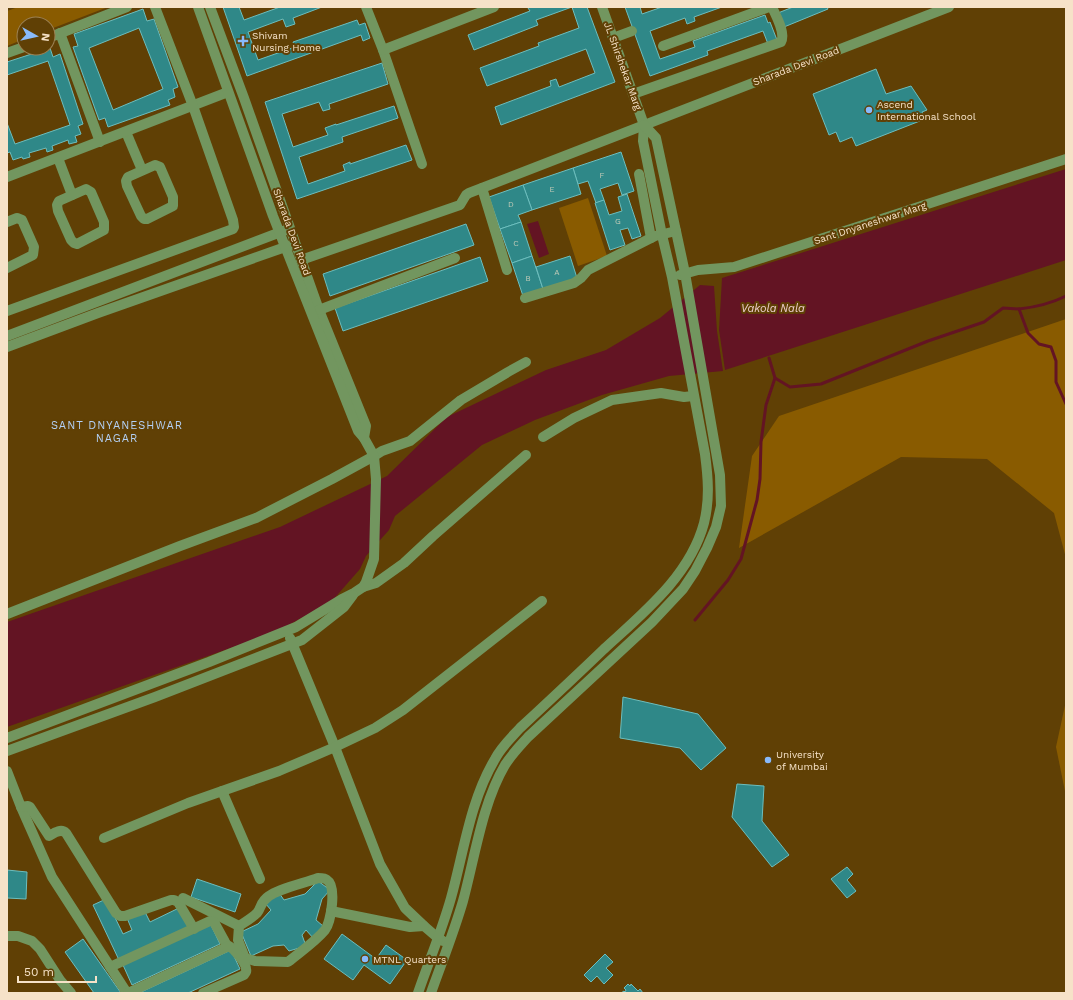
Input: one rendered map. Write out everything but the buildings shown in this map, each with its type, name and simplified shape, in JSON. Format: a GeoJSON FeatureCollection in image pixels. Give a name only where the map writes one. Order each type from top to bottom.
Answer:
{"type":"FeatureCollection","features":[{"type":"Feature","properties":{"kind":"street"},"geometry":{"type":"LineString","coordinates":[[56,35],[127,7]]}},
{"type":"Feature","properties":{"kind":"street"},"geometry":{"type":"LineString","coordinates":[[7,311],[233,229],[233,220],[193,106],[155,7]]}},
{"type":"Feature","properties":{"kind":"street","name":"Sharada Devi Road"},"geometry":{"type":"LineString","coordinates":[[198,7],[273,216],[280,232],[301,260],[319,310],[323,330],[366,426],[364,438],[374,456]]}},
{"type":"Feature","properties":{"kind":"street","name":"Sharada Devi Road"},"geometry":{"type":"LineString","coordinates":[[210,7],[246,102],[290,228],[290,245]]}},
{"type":"Feature","properties":{"kind":"street"},"geometry":{"type":"LineString","coordinates":[[366,7],[383,50],[422,164]]}},
{"type":"Feature","properties":{"kind":"street"},"geometry":{"type":"LineString","coordinates":[[383,50],[494,7]]}},
{"type":"Feature","properties":{"kind":"street","name":"JL Shirshekar Marg"},"geometry":{"type":"LineString","coordinates":[[602,7],[644,125]]}},
{"type":"Feature","properties":{"kind":"street"},"geometry":{"type":"LineString","coordinates":[[633,94],[781,42],[783,39],[783,32],[771,7],[663,46]]}},
{"type":"Feature","properties":{"kind":"street","name":"Sharada Devi Road"},"geometry":{"type":"LineString","coordinates":[[301,260],[460,205],[469,193],[949,7]]}},
{"type":"Feature","properties":{"kind":"street"},"geometry":{"type":"LineString","coordinates":[[613,38],[632,31]]}},
{"type":"Feature","properties":{"kind":"street"},"geometry":{"type":"LineString","coordinates":[[60,33],[100,142]]}},
{"type":"Feature","properties":{"kind":"street"},"geometry":{"type":"LineString","coordinates":[[7,177],[228,92]]}},
{"type":"Feature","properties":{"kind":"street"},"geometry":{"type":"LineString","coordinates":[[233,105],[246,102]]}},
{"type":"Feature","properties":{"kind":"street"},"geometry":{"type":"LineString","coordinates":[[419,993],[447,911],[478,793],[495,758],[504,745],[520,728],[643,613],[673,581],[685,564],[704,523],[708,481],[705,454],[675,293],[643,141],[644,125]]}},
{"type":"Feature","properties":{"kind":"street"},"geometry":{"type":"LineString","coordinates":[[431,993],[458,915],[490,797],[506,765],[528,737],[652,622],[683,589],[696,571],[716,527],[721,506],[720,475],[705,383],[685,273],[656,138],[644,125]]}},
{"type":"Feature","properties":{"kind":"street"},"geometry":{"type":"LineString","coordinates":[[126,132],[142,170]]}},
{"type":"Feature","properties":{"kind":"street"},"geometry":{"type":"LineString","coordinates":[[58,158],[72,195]]}},
{"type":"Feature","properties":{"kind":"street","name":"Sant Dnyaneshwar Marg"},"geometry":{"type":"LineString","coordinates":[[672,278],[698,270],[734,267],[1066,159]]}},
{"type":"Feature","properties":{"kind":"street"},"geometry":{"type":"LineString","coordinates":[[155,165],[160,167],[173,197],[173,206],[147,219],[141,216],[126,181],[128,177],[142,170],[155,165]]}},
{"type":"Feature","properties":{"kind":"street"},"geometry":{"type":"LineString","coordinates":[[650,171],[636,175],[645,204],[651,238]]}},
{"type":"Feature","properties":{"kind":"street"},"geometry":{"type":"LineString","coordinates":[[482,188],[507,270]]}},
{"type":"Feature","properties":{"kind":"street"},"geometry":{"type":"LineString","coordinates":[[86,189],[91,192],[104,222],[104,230],[78,244],[74,243],[72,240],[57,206],[59,201],[72,195],[86,189]]}},
{"type":"Feature","properties":{"kind":"street"},"geometry":{"type":"LineString","coordinates":[[645,204],[655,200]]}},
{"type":"Feature","properties":{"kind":"street"},"geometry":{"type":"LineString","coordinates":[[7,222],[17,218],[22,220],[34,247],[33,255],[7,268]]}},
{"type":"Feature","properties":{"kind":"street"},"geometry":{"type":"LineString","coordinates":[[7,336],[290,228]]}},
{"type":"Feature","properties":{"kind":"street"},"geometry":{"type":"LineString","coordinates":[[525,298],[574,283],[588,270],[651,238],[676,231]]}},
{"type":"Feature","properties":{"kind":"street"},"geometry":{"type":"LineString","coordinates":[[246,245],[252,259]]}},
{"type":"Feature","properties":{"kind":"street"},"geometry":{"type":"LineString","coordinates":[[7,346],[290,245],[323,330]]}},
{"type":"Feature","properties":{"kind":"street"},"geometry":{"type":"LineString","coordinates":[[319,310],[455,258]]}},
{"type":"Feature","properties":{"kind":"street"},"geometry":{"type":"LineString","coordinates":[[7,614],[180,546],[256,518],[386,449],[390,449],[410,441],[461,400],[526,362]]}},
{"type":"Feature","properties":{"kind":"street"},"geometry":{"type":"LineString","coordinates":[[543,437],[574,418],[612,400],[661,392],[684,397],[693,394]]}},
{"type":"Feature","properties":{"kind":"street"},"geometry":{"type":"LineString","coordinates":[[7,738],[296,627],[342,599],[364,587],[376,583],[404,563],[526,455]]}},
{"type":"Feature","properties":{"kind":"street"},"geometry":{"type":"LineString","coordinates":[[364,587],[374,559],[376,479],[374,456]]}},
{"type":"Feature","properties":{"kind":"street"},"geometry":{"type":"LineString","coordinates":[[7,751],[302,640],[344,607],[354,593]]}},
{"type":"Feature","properties":{"kind":"street"},"geometry":{"type":"LineString","coordinates":[[104,838],[188,803],[279,771],[375,728],[404,710],[542,601]]}},
{"type":"Feature","properties":{"kind":"street"},"geometry":{"type":"LineString","coordinates":[[643,613],[652,622]]}},
{"type":"Feature","properties":{"kind":"street"},"geometry":{"type":"LineString","coordinates":[[309,619],[314,630]]}},
{"type":"Feature","properties":{"kind":"street"},"geometry":{"type":"LineString","coordinates":[[287,630],[335,747],[380,864],[406,908],[438,938],[449,944]]}},
{"type":"Feature","properties":{"kind":"street"},"geometry":{"type":"LineString","coordinates":[[229,654],[235,665]]}},
{"type":"Feature","properties":{"kind":"street"},"geometry":{"type":"LineString","coordinates":[[114,698],[118,710]]}},
{"type":"Feature","properties":{"kind":"street"},"geometry":{"type":"LineString","coordinates":[[78,711],[83,723]]}},
{"type":"Feature","properties":{"kind":"street"},"geometry":{"type":"LineString","coordinates":[[7,771],[52,877],[127,993],[228,947]]}},
{"type":"Feature","properties":{"kind":"street"},"geometry":{"type":"LineString","coordinates":[[222,791],[260,879]]}},
{"type":"Feature","properties":{"kind":"street"},"geometry":{"type":"LineString","coordinates":[[21,807],[30,807],[48,836]]}},
{"type":"Feature","properties":{"kind":"street"},"geometry":{"type":"LineString","coordinates":[[37,842],[61,830],[64,831],[116,914],[124,916],[170,900],[174,900],[178,902],[194,929]]}},
{"type":"Feature","properties":{"kind":"street"},"geometry":{"type":"LineString","coordinates":[[318,878],[327,879],[330,883],[333,894],[329,922],[326,929],[288,962],[255,961],[245,958],[238,940],[239,926],[258,912],[262,902],[277,892],[318,878]]}},
{"type":"Feature","properties":{"kind":"street"},"geometry":{"type":"LineString","coordinates":[[183,898],[239,926]]}},
{"type":"Feature","properties":{"kind":"street"},"geometry":{"type":"LineString","coordinates":[[331,911],[410,928],[424,926]]}},
{"type":"Feature","properties":{"kind":"street"},"geometry":{"type":"LineString","coordinates":[[447,911],[458,915]]}},
{"type":"Feature","properties":{"kind":"street"},"geometry":{"type":"LineString","coordinates":[[110,967],[210,921],[214,922],[228,947],[233,948],[246,967],[246,972],[244,975],[203,993]]}},
{"type":"Feature","properties":{"kind":"street"},"geometry":{"type":"LineString","coordinates":[[7,936],[18,936],[32,941],[40,949],[60,980],[71,993]]}},
{"type":"Feature","properties":{"kind":"shaded area"},"geometry":{"type":"Polygon","coordinates":[[[18,7],[108,7],[56,27],[56,16],[16,16],[16,42],[7,46],[7,11],[18,7]]]}},
{"type":"Feature","properties":{"kind":"shaded area"},"geometry":{"type":"Polygon","coordinates":[[[588,198],[607,256],[578,266],[559,208],[588,198]]]}},
{"type":"Feature","properties":{"kind":"shaded area"},"geometry":{"type":"Polygon","coordinates":[[[1066,319],[1066,558],[1054,513],[987,459],[901,457],[739,548],[752,456],[779,416],[1066,319]]]}},
{"type":"Feature","properties":{"kind":"shaded area"},"geometry":{"type":"Polygon","coordinates":[[[1066,701],[1066,796],[1056,747],[1066,701]]]}},
{"type":"Feature","properties":{"kind":"water","name":"Vakola Nala"},"geometry":{"type":"Polygon","coordinates":[[[1066,169],[1066,260],[725,370],[719,330],[722,278],[1066,169]]]}},
{"type":"Feature","properties":{"kind":"water"},"geometry":{"type":"Polygon","coordinates":[[[538,221],[549,254],[539,258],[527,224],[538,221]]]}},
{"type":"Feature","properties":{"kind":"water"},"geometry":{"type":"Polygon","coordinates":[[[700,285],[714,286],[717,331],[723,371],[669,376],[602,395],[535,420],[482,445],[395,516],[389,530],[366,556],[360,569],[332,601],[276,632],[7,727],[7,622],[280,527],[387,476],[447,417],[546,370],[606,350],[660,318],[700,285]]]}},
{"type":"Feature","properties":{"kind":"waterway"},"geometry":{"type":"LineString","coordinates":[[1019,309],[1043,305],[1066,296]]}},
{"type":"Feature","properties":{"kind":"waterway"},"geometry":{"type":"LineString","coordinates":[[769,358],[775,378],[790,387],[821,384],[928,341],[984,322],[1003,308],[1019,309],[1028,333],[1039,344],[1051,347],[1056,361],[1056,382],[1066,404]]}},
{"type":"Feature","properties":{"kind":"waterway"},"geometry":{"type":"LineString","coordinates":[[695,620],[728,580],[741,559],[757,500],[760,479],[761,442],[766,405],[775,378]]}},
{"type":"Feature","properties":{"kind":"place","name":"Shivam Nursing Home"},"geometry":{"type":"Point","coordinates":[243,41]}},
{"type":"Feature","properties":{"kind":"place","name":"Ascend International School"},"geometry":{"type":"Point","coordinates":[869,110]}},
{"type":"Feature","properties":{"kind":"place","name":"University of Mumbai"},"geometry":{"type":"Point","coordinates":[768,760]}},
{"type":"Feature","properties":{"kind":"place","name":"MTNL Quarters"},"geometry":{"type":"Point","coordinates":[365,959]}},
{"type":"Feature","properties":{"kind":"district","name":"SANT DNYANESHWAR NAGAR"},"geometry":{"type":"Point","coordinates":[117,431]}}]}
